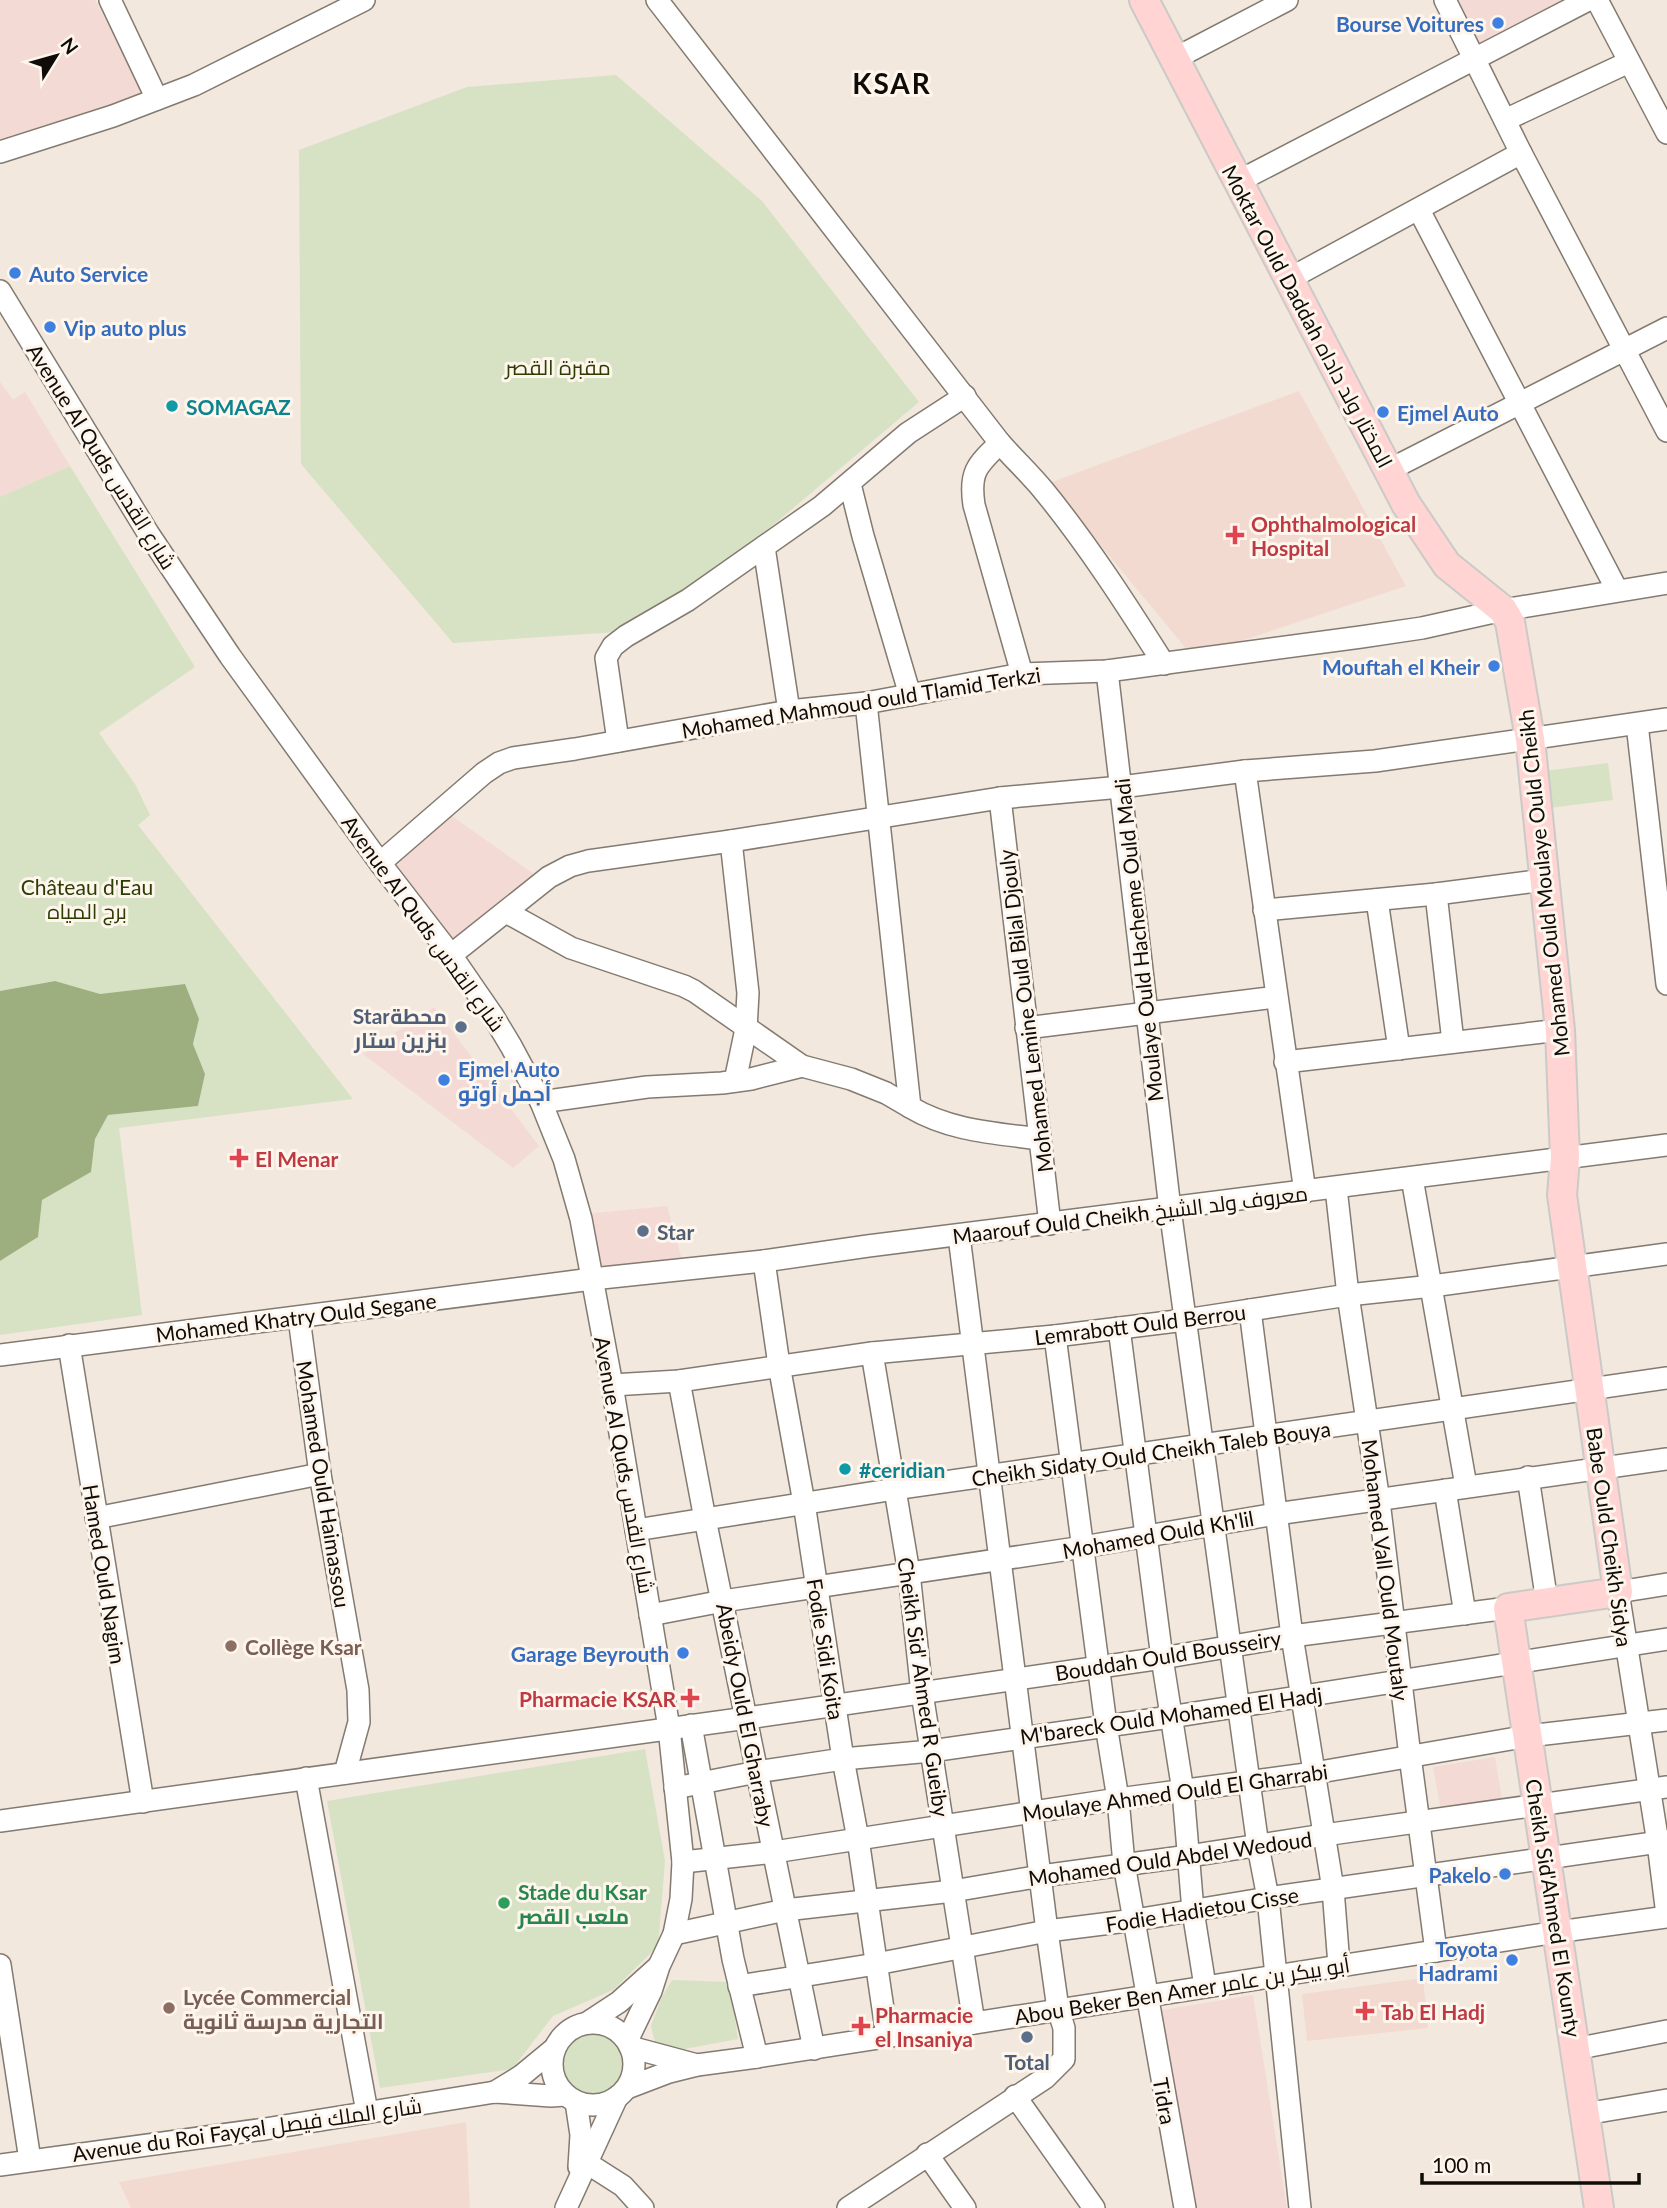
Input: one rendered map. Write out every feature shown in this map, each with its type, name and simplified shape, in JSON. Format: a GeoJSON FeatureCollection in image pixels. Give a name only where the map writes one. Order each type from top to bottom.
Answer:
{"type":"FeatureCollection","features":[{"type":"Feature","properties":{"kind":"main road","name":"Moktar Ould Daddah المختار ولد داداه"},"geometry":{"type":"LineString","coordinates":[[1144,0],[1406,504],[1439,555],[1503,610]]}},
{"type":"Feature","properties":{"kind":"main road","name":"Mohamed Ould Moulaye Ould Cheikh"},"geometry":{"type":"LineString","coordinates":[[1503,610],[1510,622],[1530,739],[1560,1030],[1565,1158]]}},
{"type":"Feature","properties":{"kind":"main road","name":"Babe Ould Cheikh Sidya"},"geometry":{"type":"LineString","coordinates":[[1565,1158],[1562,1195],[1618,1592]]}},
{"type":"Feature","properties":{"kind":"main road","name":"Bouddah Ould Bousseiry"},"geometry":{"type":"LineString","coordinates":[[1508,1608],[1618,1592]]}},
{"type":"Feature","properties":{"kind":"main road","name":"Cheikh Sid'Ahmed El Kounty"},"geometry":{"type":"LineString","coordinates":[[1508,1608],[1599,2208]]}},
{"type":"Feature","properties":{"kind":"street"},"geometry":{"type":"LineString","coordinates":[[110,0],[157,99]]}},
{"type":"Feature","properties":{"kind":"street"},"geometry":{"type":"LineString","coordinates":[[0,152],[113,116],[194,85],[330,8],[364,0]]}},
{"type":"Feature","properties":{"kind":"street"},"geometry":{"type":"LineString","coordinates":[[657,0],[1000,443],[1071,525],[1115,586],[1164,664]]}},
{"type":"Feature","properties":{"kind":"street"},"geometry":{"type":"LineString","coordinates":[[1174,59],[1287,0]]}},
{"type":"Feature","properties":{"kind":"street"},"geometry":{"type":"LineString","coordinates":[[1445,0],[1521,153],[1667,431]]}},
{"type":"Feature","properties":{"kind":"street"},"geometry":{"type":"LineString","coordinates":[[1237,182],[1588,0]]}},
{"type":"Feature","properties":{"kind":"street"},"geometry":{"type":"LineString","coordinates":[[1597,0],[1667,133]]}},
{"type":"Feature","properties":{"kind":"street"},"geometry":{"type":"LineString","coordinates":[[1505,120],[1629,62]]}},
{"type":"Feature","properties":{"kind":"street"},"geometry":{"type":"LineString","coordinates":[[1289,279],[1521,153]]}},
{"type":"Feature","properties":{"kind":"street"},"geometry":{"type":"LineString","coordinates":[[1419,210],[1617,590]]}},
{"type":"Feature","properties":{"kind":"street","name":"Avenue Al Quds شارع القدس"},"geometry":{"type":"LineString","coordinates":[[0,291],[148,533],[230,656],[380,863],[451,955],[512,1046],[541,1102],[573,1189],[612,1385],[669,1728],[682,1862],[681,1899],[674,1934],[629,2044]]}},
{"type":"Feature","properties":{"kind":"street"},"geometry":{"type":"LineString","coordinates":[[1389,470],[1667,328]]}},
{"type":"Feature","properties":{"kind":"street"},"geometry":{"type":"LineString","coordinates":[[618,741],[606,658],[614,646],[626,636],[688,600],[765,547],[850,484],[908,433],[965,396]]}},
{"type":"Feature","properties":{"kind":"street"},"geometry":{"type":"LineString","coordinates":[[1000,443],[980,462],[973,475],[971,488],[1022,674]]}},
{"type":"Feature","properties":{"kind":"street"},"geometry":{"type":"LineString","coordinates":[[850,484],[910,695]]}},
{"type":"Feature","properties":{"kind":"street"},"geometry":{"type":"LineString","coordinates":[[765,547],[789,711]]}},
{"type":"Feature","properties":{"kind":"street","name":"Mohamed Mahmoud ould Tlamid Terkzi"},"geometry":{"type":"LineString","coordinates":[[380,863],[484,773],[513,758],[789,711],[866,703],[1022,674],[1107,671],[1422,628],[1503,610],[1667,583]]}},
{"type":"Feature","properties":{"kind":"street","name":"Moulaye Ould Hacheme Ould Madi"},"geometry":{"type":"LineString","coordinates":[[1107,671],[1170,1209],[1258,1846],[1268,1898],[1300,2208]]}},
{"type":"Feature","properties":{"kind":"street"},"geometry":{"type":"LineString","coordinates":[[866,703],[910,1107]]}},
{"type":"Feature","properties":{"kind":"street"},"geometry":{"type":"LineString","coordinates":[[451,955],[549,877],[570,866],[588,861],[1000,798],[1121,787],[1245,771],[1375,761],[1667,719]]}},
{"type":"Feature","properties":{"kind":"street"},"geometry":{"type":"LineString","coordinates":[[1637,724],[1667,984]]}},
{"type":"Feature","properties":{"kind":"street"},"geometry":{"type":"LineString","coordinates":[[1245,771],[1305,1192]]}},
{"type":"Feature","properties":{"kind":"street","name":"Mohamed Lemine Ould Bilal Djouly"},"geometry":{"type":"LineString","coordinates":[[1000,798],[1050,1224]]}},
{"type":"Feature","properties":{"kind":"street"},"geometry":{"type":"LineString","coordinates":[[731,841],[748,993],[746,1028],[736,1081]]}},
{"type":"Feature","properties":{"kind":"street"},"geometry":{"type":"LineString","coordinates":[[1264,910],[1436,894],[1544,880]]}},
{"type":"Feature","properties":{"kind":"street"},"geometry":{"type":"LineString","coordinates":[[1436,894],[1453,1042]]}},
{"type":"Feature","properties":{"kind":"street"},"geometry":{"type":"LineString","coordinates":[[1377,900],[1399,1049]]}},
{"type":"Feature","properties":{"kind":"street"},"geometry":{"type":"LineString","coordinates":[[506,912],[571,948],[684,986],[802,1066],[851,1079],[886,1093],[929,1118],[947,1124],[1040,1139]]}},
{"type":"Feature","properties":{"kind":"street"},"geometry":{"type":"LineString","coordinates":[[1026,1028],[1276,997]]}},
{"type":"Feature","properties":{"kind":"street"},"geometry":{"type":"LineString","coordinates":[[1285,1062],[1560,1030]]}},
{"type":"Feature","properties":{"kind":"street"},"geometry":{"type":"LineString","coordinates":[[541,1102],[647,1087],[736,1081],[802,1066]]}},
{"type":"Feature","properties":{"kind":"street","name":"Maarouf Ould Cheikh معروف ولد الشيخ"},"geometry":{"type":"LineString","coordinates":[[592,1279],[764,1261],[1667,1145]]}},
{"type":"Feature","properties":{"kind":"street"},"geometry":{"type":"LineString","coordinates":[[1412,1178],[1453,1409],[1455,1488],[1465,1614]]}},
{"type":"Feature","properties":{"kind":"street","name":"Mohamed Vall Ould Moutaly"},"geometry":{"type":"LineString","coordinates":[[1336,1188],[1436,1951]]}},
{"type":"Feature","properties":{"kind":"street"},"geometry":{"type":"LineString","coordinates":[[848,2208],[1045,2078],[1064,2059],[1064,2028],[1058,2009],[1047,1931],[959,1236]]}},
{"type":"Feature","properties":{"kind":"street","name":"Lemrabott Ould Berrou"},"geometry":{"type":"LineString","coordinates":[[612,1385],[679,1381],[872,1353],[1055,1336],[1185,1320],[1348,1295],[1667,1254]]}},
{"type":"Feature","properties":{"kind":"street","name":"Fodie Sidi Koita"},"geometry":{"type":"LineString","coordinates":[[764,1261],[858,1839],[887,2036]]}},
{"type":"Feature","properties":{"kind":"street","name":"Mohamed Khatry Ould Segane"},"geometry":{"type":"LineString","coordinates":[[0,1354],[592,1279]]}},
{"type":"Feature","properties":{"kind":"street"},"geometry":{"type":"LineString","coordinates":[[1250,1310],[1292,1636],[1333,1889],[1339,1965]]}},
{"type":"Feature","properties":{"kind":"street","name":"Mohamed Ould Haimassou"},"geometry":{"type":"LineString","coordinates":[[299,1318],[320,1474],[360,1710],[358,1730],[345,1773]]}},
{"type":"Feature","properties":{"kind":"street"},"geometry":{"type":"LineString","coordinates":[[1119,1328],[1170,1717],[1183,1791],[1193,1911],[1205,1986]]}},
{"type":"Feature","properties":{"kind":"street","name":"Tidra"},"geometry":{"type":"LineString","coordinates":[[1055,1336],[1118,1799],[1124,1864],[1185,2208]]}},
{"type":"Feature","properties":{"kind":"street","name":"Hamed Ould Nagim"},"geometry":{"type":"LineString","coordinates":[[69,1345],[142,1802]]}},
{"type":"Feature","properties":{"kind":"street","name":"Cheikh Sid' Ahmed R Gueiby"},"geometry":{"type":"LineString","coordinates":[[872,1353],[909,1573],[922,1693],[974,2023]]}},
{"type":"Feature","properties":{"kind":"street","name":"Cheikh Sidaty Ould Cheikh Taleb Bouya"},"geometry":{"type":"LineString","coordinates":[[636,1530],[895,1489],[1667,1378]]}},
{"type":"Feature","properties":{"kind":"street","name":"Abeidy Ould El Gharraby"},"geometry":{"type":"LineString","coordinates":[[679,1381],[814,2049]]}},
{"type":"Feature","properties":{"kind":"street","name":"Mohamed Ould Kh'lil"},"geometry":{"type":"LineString","coordinates":[[650,1615],[723,1601],[1083,1547],[1276,1514],[1667,1459]]}},
{"type":"Feature","properties":{"kind":"street"},"geometry":{"type":"LineString","coordinates":[[96,1518],[320,1474]]}},
{"type":"Feature","properties":{"kind":"street"},"geometry":{"type":"LineString","coordinates":[[1528,1477],[1547,1602]]}},
{"type":"Feature","properties":{"kind":"street","name":"Bouddah Ould Bousseiry"},"geometry":{"type":"LineString","coordinates":[[1618,1592],[1667,1584]]}},
{"type":"Feature","properties":{"kind":"street","name":"Babe Ould Cheikh Sidya"},"geometry":{"type":"LineString","coordinates":[[1618,1592],[1639,1724],[1658,1788],[1667,1916]]}},
{"type":"Feature","properties":{"kind":"street","name":"Bouddah Ould Bousseiry"},"geometry":{"type":"LineString","coordinates":[[0,1821],[835,1706],[1162,1658],[1230,1645],[1508,1608]]}},
{"type":"Feature","properties":{"kind":"street","name":"M'bareck Ould Mohamed El Hadj"},"geometry":{"type":"LineString","coordinates":[[676,1788],[843,1759],[931,1751],[1170,1717],[1667,1639]]}},
{"type":"Feature","properties":{"kind":"street","name":"Moulaye Ahmed Ould El Gharrabi"},"geometry":{"type":"LineString","coordinates":[[682,1862],[774,1852],[1118,1799],[1314,1773],[1528,1736],[1667,1720]]}},
{"type":"Feature","properties":{"kind":"street"},"geometry":{"type":"LineString","coordinates":[[691,1725],[726,1923],[757,2057]]}},
{"type":"Feature","properties":{"kind":"street"},"geometry":{"type":"LineString","coordinates":[[306,1778],[367,2112]]}},
{"type":"Feature","properties":{"kind":"street","name":"Mohamed Ould Abdel Wedoud"},"geometry":{"type":"LineString","coordinates":[[674,1934],[785,1910],[953,1891],[1041,1875],[1658,1788]]}},
{"type":"Feature","properties":{"kind":"street","name":"Fodie Hadietou Cisse"},"geometry":{"type":"LineString","coordinates":[[739,1986],[876,1964],[1047,1931],[1662,1842]]}},
{"type":"Feature","properties":{"kind":"street","name":"Abou Beker Ben Amer أبو بيكر بن عامر"},"geometry":{"type":"LineString","coordinates":[[622,2092],[697,2065],[1667,1916]]}},
{"type":"Feature","properties":{"kind":"street"},"geometry":{"type":"LineString","coordinates":[[0,1965],[7,2053],[30,2160]]}},
{"type":"Feature","properties":{"kind":"street","name":"Avenue Al Quds شارع القدس"},"geometry":{"type":"LineString","coordinates":[[587,2023],[619,2002],[659,1966]]}},
{"type":"Feature","properties":{"kind":"street"},"geometry":{"type":"LineString","coordinates":[[495,2092],[521,2076],[555,2048],[568,2031],[587,2023],[608,2026],[629,2044],[634,2068],[566,2208]]}},
{"type":"Feature","properties":{"kind":"street"},"geometry":{"type":"LineString","coordinates":[[1575,2049],[1667,2031]]}},
{"type":"Feature","properties":{"kind":"street","name":"Abou Beker Ben Amer أبو بيكر بن عامر"},"geometry":{"type":"LineString","coordinates":[[629,2044],[697,2065]]}},
{"type":"Feature","properties":{"kind":"street"},"geometry":{"type":"LineString","coordinates":[[555,2048],[552,2073],[557,2085],[571,2098],[581,2136],[578,2183]]}},
{"type":"Feature","properties":{"kind":"street"},"geometry":{"type":"LineString","coordinates":[[495,2092],[571,2098],[598,2105],[622,2092]]}},
{"type":"Feature","properties":{"kind":"street","name":"Avenue du Roi Fayçal شارع الملك فيصل"},"geometry":{"type":"LineString","coordinates":[[0,2165],[265,2129],[495,2092]]}},
{"type":"Feature","properties":{"kind":"street"},"geometry":{"type":"LineString","coordinates":[[1015,2096],[1094,2208]]}},
{"type":"Feature","properties":{"kind":"street"},"geometry":{"type":"LineString","coordinates":[[1585,2115],[1667,2100]]}},
{"type":"Feature","properties":{"kind":"street"},"geometry":{"type":"LineString","coordinates":[[927,2154],[965,2208]]}},
{"type":"Feature","properties":{"kind":"street"},"geometry":{"type":"LineString","coordinates":[[587,2163],[623,2186],[643,2208]]}},
{"type":"Feature","properties":{"kind":"shaded area"},"geometry":{"type":"Polygon","coordinates":[[[0,0],[95,0],[146,94],[0,144],[0,0]]]}},
{"type":"Feature","properties":{"kind":"shaded area","name":"Bourse Voitures"},"geometry":{"type":"Polygon","coordinates":[[[1457,0],[1574,0],[1480,46],[1457,0]]]}},
{"type":"Feature","properties":{"kind":"shaded area"},"geometry":{"type":"Polygon","coordinates":[[[0,382],[13,400],[25,392],[70,466],[0,497],[0,382]]]}},
{"type":"Feature","properties":{"kind":"shaded area","name":"Ophthalmological Hospital"},"geometry":{"type":"Polygon","coordinates":[[[1299,391],[1406,586],[1193,657],[1049,483],[1299,391]]]}},
{"type":"Feature","properties":{"kind":"shaded area"},"geometry":{"type":"Polygon","coordinates":[[[446,812],[534,874],[452,943],[388,862],[446,812]]]}},
{"type":"Feature","properties":{"kind":"shaded area","name":"Ejmel Auto أجمل أوتو"},"geometry":{"type":"Polygon","coordinates":[[[434,1007],[539,1146],[513,1168],[363,1054],[434,1007]]]}},
{"type":"Feature","properties":{"kind":"shaded area"},"geometry":{"type":"Polygon","coordinates":[[[667,1206],[684,1267],[597,1275],[586,1214],[667,1206]]]}},
{"type":"Feature","properties":{"kind":"shaded area"},"geometry":{"type":"Polygon","coordinates":[[[1495,1757],[1502,1799],[1441,1810],[1433,1767],[1495,1757]]]}},
{"type":"Feature","properties":{"kind":"shaded area","name":"Tab El Hadj"},"geometry":{"type":"Polygon","coordinates":[[[1423,1978],[1428,2028],[1307,2041],[1302,1994],[1423,1978]]]}},
{"type":"Feature","properties":{"kind":"shaded area"},"geometry":{"type":"Polygon","coordinates":[[[1253,1995],[1287,2208],[1188,2208],[1156,2011],[1253,1995]]]}},
{"type":"Feature","properties":{"kind":"shaded area"},"geometry":{"type":"Polygon","coordinates":[[[466,2122],[470,2208],[131,2208],[119,2182],[466,2122]]]}},
{"type":"Feature","properties":{"kind":"green space","name":"مقبرة القصر"},"geometry":{"type":"Polygon","coordinates":[[[616,75],[762,201],[919,402],[696,590],[617,632],[453,643],[301,464],[299,150],[467,87],[616,75]]]}},
{"type":"Feature","properties":{"kind":"green space","name":"Château d'Eau برج المياه"},"geometry":{"type":"Polygon","coordinates":[[[70,466],[195,667],[99,733],[135,784],[150,815],[138,825],[353,1099],[119,1128],[142,1315],[0,1335],[0,1261],[38,1237],[42,1200],[91,1172],[95,1139],[108,1115],[198,1106],[205,1074],[193,1044],[199,1019],[185,984],[100,994],[55,981],[0,991],[0,497],[70,466]]]}},
{"type":"Feature","properties":{"kind":"green space"},"geometry":{"type":"Polygon","coordinates":[[[1608,763],[1613,800],[1549,808],[1544,771],[1608,763]]]}},
{"type":"Feature","properties":{"kind":"green space"},"geometry":{"type":"Polygon","coordinates":[[[55,981],[100,994],[185,984],[199,1019],[193,1044],[205,1074],[198,1106],[108,1115],[95,1139],[91,1172],[42,1200],[38,1237],[0,1261],[0,991],[55,981]]]}},
{"type":"Feature","properties":{"kind":"green space","name":"Stade du Ksar ملعب القصر"},"geometry":{"type":"Polygon","coordinates":[[[645,1749],[665,1861],[658,1946],[613,1990],[553,2016],[512,2069],[380,2088],[327,1801],[645,1749]]]}},
{"type":"Feature","properties":{"kind":"green space"},"geometry":{"type":"Polygon","coordinates":[[[672,1980],[729,1982],[738,2039],[674,2051],[655,2043],[651,2026],[661,1999],[672,1980]]]}},
{"type":"Feature","properties":{"kind":"green space"},"geometry":{"type":"Polygon","coordinates":[[[592,2030],[605,2033],[615,2040],[622,2050],[625,2063],[622,2076],[615,2086],[605,2093],[592,2096],[579,2093],[569,2086],[562,2076],[559,2063],[562,2050],[569,2040],[579,2033],[592,2030]]]}},
{"type":"Feature","properties":{"kind":"place","name":"Bourse Voitures"},"geometry":{"type":"Point","coordinates":[1498,23]}},
{"type":"Feature","properties":{"kind":"place","name":"Auto Service"},"geometry":{"type":"Point","coordinates":[15,273]}},
{"type":"Feature","properties":{"kind":"place","name":"Vip auto plus"},"geometry":{"type":"Point","coordinates":[50,327]}},
{"type":"Feature","properties":{"kind":"place","name":"SOMAGAZ"},"geometry":{"type":"Point","coordinates":[172,406]}},
{"type":"Feature","properties":{"kind":"place","name":"Ejmel Auto"},"geometry":{"type":"Point","coordinates":[1383,412]}},
{"type":"Feature","properties":{"kind":"place","name":"Ophthalmological Hospital"},"geometry":{"type":"Point","coordinates":[1235,535]}},
{"type":"Feature","properties":{"kind":"place","name":"Mouftah el Kheir"},"geometry":{"type":"Point","coordinates":[1494,666]}},
{"type":"Feature","properties":{"kind":"place","name":"Starمحطة بنزين ستار"},"geometry":{"type":"Point","coordinates":[461,1027]}},
{"type":"Feature","properties":{"kind":"place","name":"Ejmel Auto أجمل أوتو"},"geometry":{"type":"Point","coordinates":[444,1080]}},
{"type":"Feature","properties":{"kind":"place","name":"El Menar"},"geometry":{"type":"Point","coordinates":[239,1158]}},
{"type":"Feature","properties":{"kind":"place","name":"Star"},"geometry":{"type":"Point","coordinates":[643,1231]}},
{"type":"Feature","properties":{"kind":"place","name":"#ceridian"},"geometry":{"type":"Point","coordinates":[845,1469]}},
{"type":"Feature","properties":{"kind":"place","name":"Collège Ksar"},"geometry":{"type":"Point","coordinates":[231,1646]}},
{"type":"Feature","properties":{"kind":"place","name":"Garage Beyrouth"},"geometry":{"type":"Point","coordinates":[683,1653]}},
{"type":"Feature","properties":{"kind":"place","name":"Pharmacie KSAR"},"geometry":{"type":"Point","coordinates":[690,1698]}},
{"type":"Feature","properties":{"kind":"place","name":"Pakelo"},"geometry":{"type":"Point","coordinates":[1505,1874]}},
{"type":"Feature","properties":{"kind":"place","name":"Stade du Ksar ملعب القصر"},"geometry":{"type":"Point","coordinates":[504,1903]}},
{"type":"Feature","properties":{"kind":"place","name":"Toyota Hadrami"},"geometry":{"type":"Point","coordinates":[1512,1960]}},
{"type":"Feature","properties":{"kind":"place","name":"Lycée Commercial التجارية مدرسة ثانوية"},"geometry":{"type":"Point","coordinates":[169,2008]}},
{"type":"Feature","properties":{"kind":"place","name":"Tab El Hadj"},"geometry":{"type":"Point","coordinates":[1365,2011]}},
{"type":"Feature","properties":{"kind":"place","name":"Pharmacie el Insaniya"},"geometry":{"type":"Point","coordinates":[861,2026]}},
{"type":"Feature","properties":{"kind":"place","name":"Total"},"geometry":{"type":"Point","coordinates":[1027,2037]}},
{"type":"Feature","properties":{"kind":"district","name":"KSAR"},"geometry":{"type":"Point","coordinates":[892,83]}}]}
